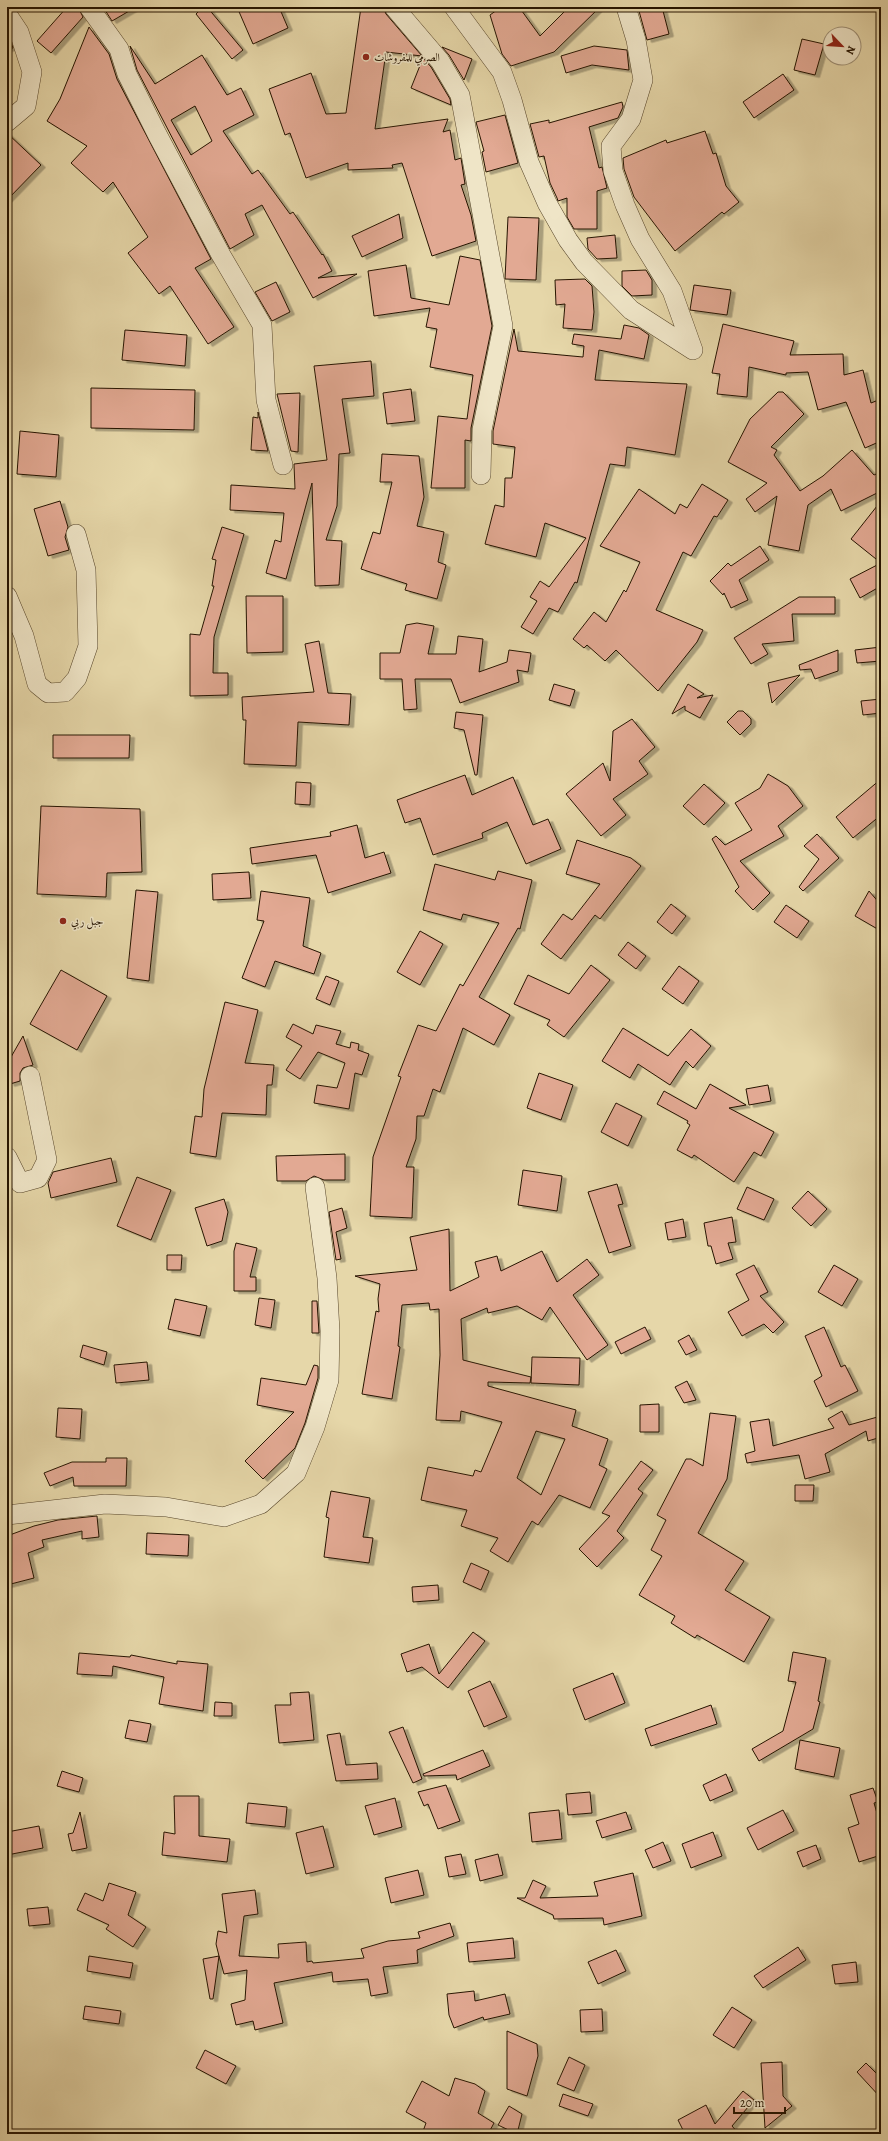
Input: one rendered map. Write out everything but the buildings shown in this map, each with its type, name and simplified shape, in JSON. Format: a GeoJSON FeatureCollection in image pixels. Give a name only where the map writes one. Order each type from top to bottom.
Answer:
{"type":"FeatureCollection","features":[{"type":"Feature","properties":{"kind":"street"},"geometry":{"type":"LineString","coordinates":[[89,7],[119,49],[128,74],[157,134],[221,255],[262,325],[266,400],[283,465]]}},
{"type":"Feature","properties":{"kind":"street"},"geometry":{"type":"LineString","coordinates":[[394,7],[440,61],[460,94],[503,326],[482,430],[481,476]]}},
{"type":"Feature","properties":{"kind":"street"},"geometry":{"type":"LineString","coordinates":[[454,7],[502,72],[512,100],[529,162],[547,203],[568,240],[584,262],[631,310],[693,350],[672,291],[640,239],[613,171],[611,146],[631,119],[643,80],[636,40],[626,7]]}},
{"type":"Feature","properties":{"kind":"street"},"geometry":{"type":"LineString","coordinates":[[7,14],[19,32],[32,72],[26,106],[7,122]]}},
{"type":"Feature","properties":{"kind":"street"},"geometry":{"type":"LineString","coordinates":[[7,596],[24,636],[37,684],[48,693],[65,692],[77,678],[88,646],[86,570],[76,534]]}},
{"type":"Feature","properties":{"kind":"street"},"geometry":{"type":"LineString","coordinates":[[7,1157],[20,1183],[38,1178],[46,1160],[30,1076]]}},
{"type":"Feature","properties":{"kind":"street"},"geometry":{"type":"LineString","coordinates":[[7,1515],[105,1504],[166,1507],[224,1517],[261,1504],[296,1473],[315,1427],[328,1380],[330,1331],[327,1278],[315,1187]]}},
{"type":"Feature","properties":{"kind":"place","name":"الصرمي للمفروشات"},"geometry":{"type":"Point","coordinates":[366,57]}},
{"type":"Feature","properties":{"kind":"place","name":"جبل ربي"},"geometry":{"type":"Point","coordinates":[63,921]}}]}
